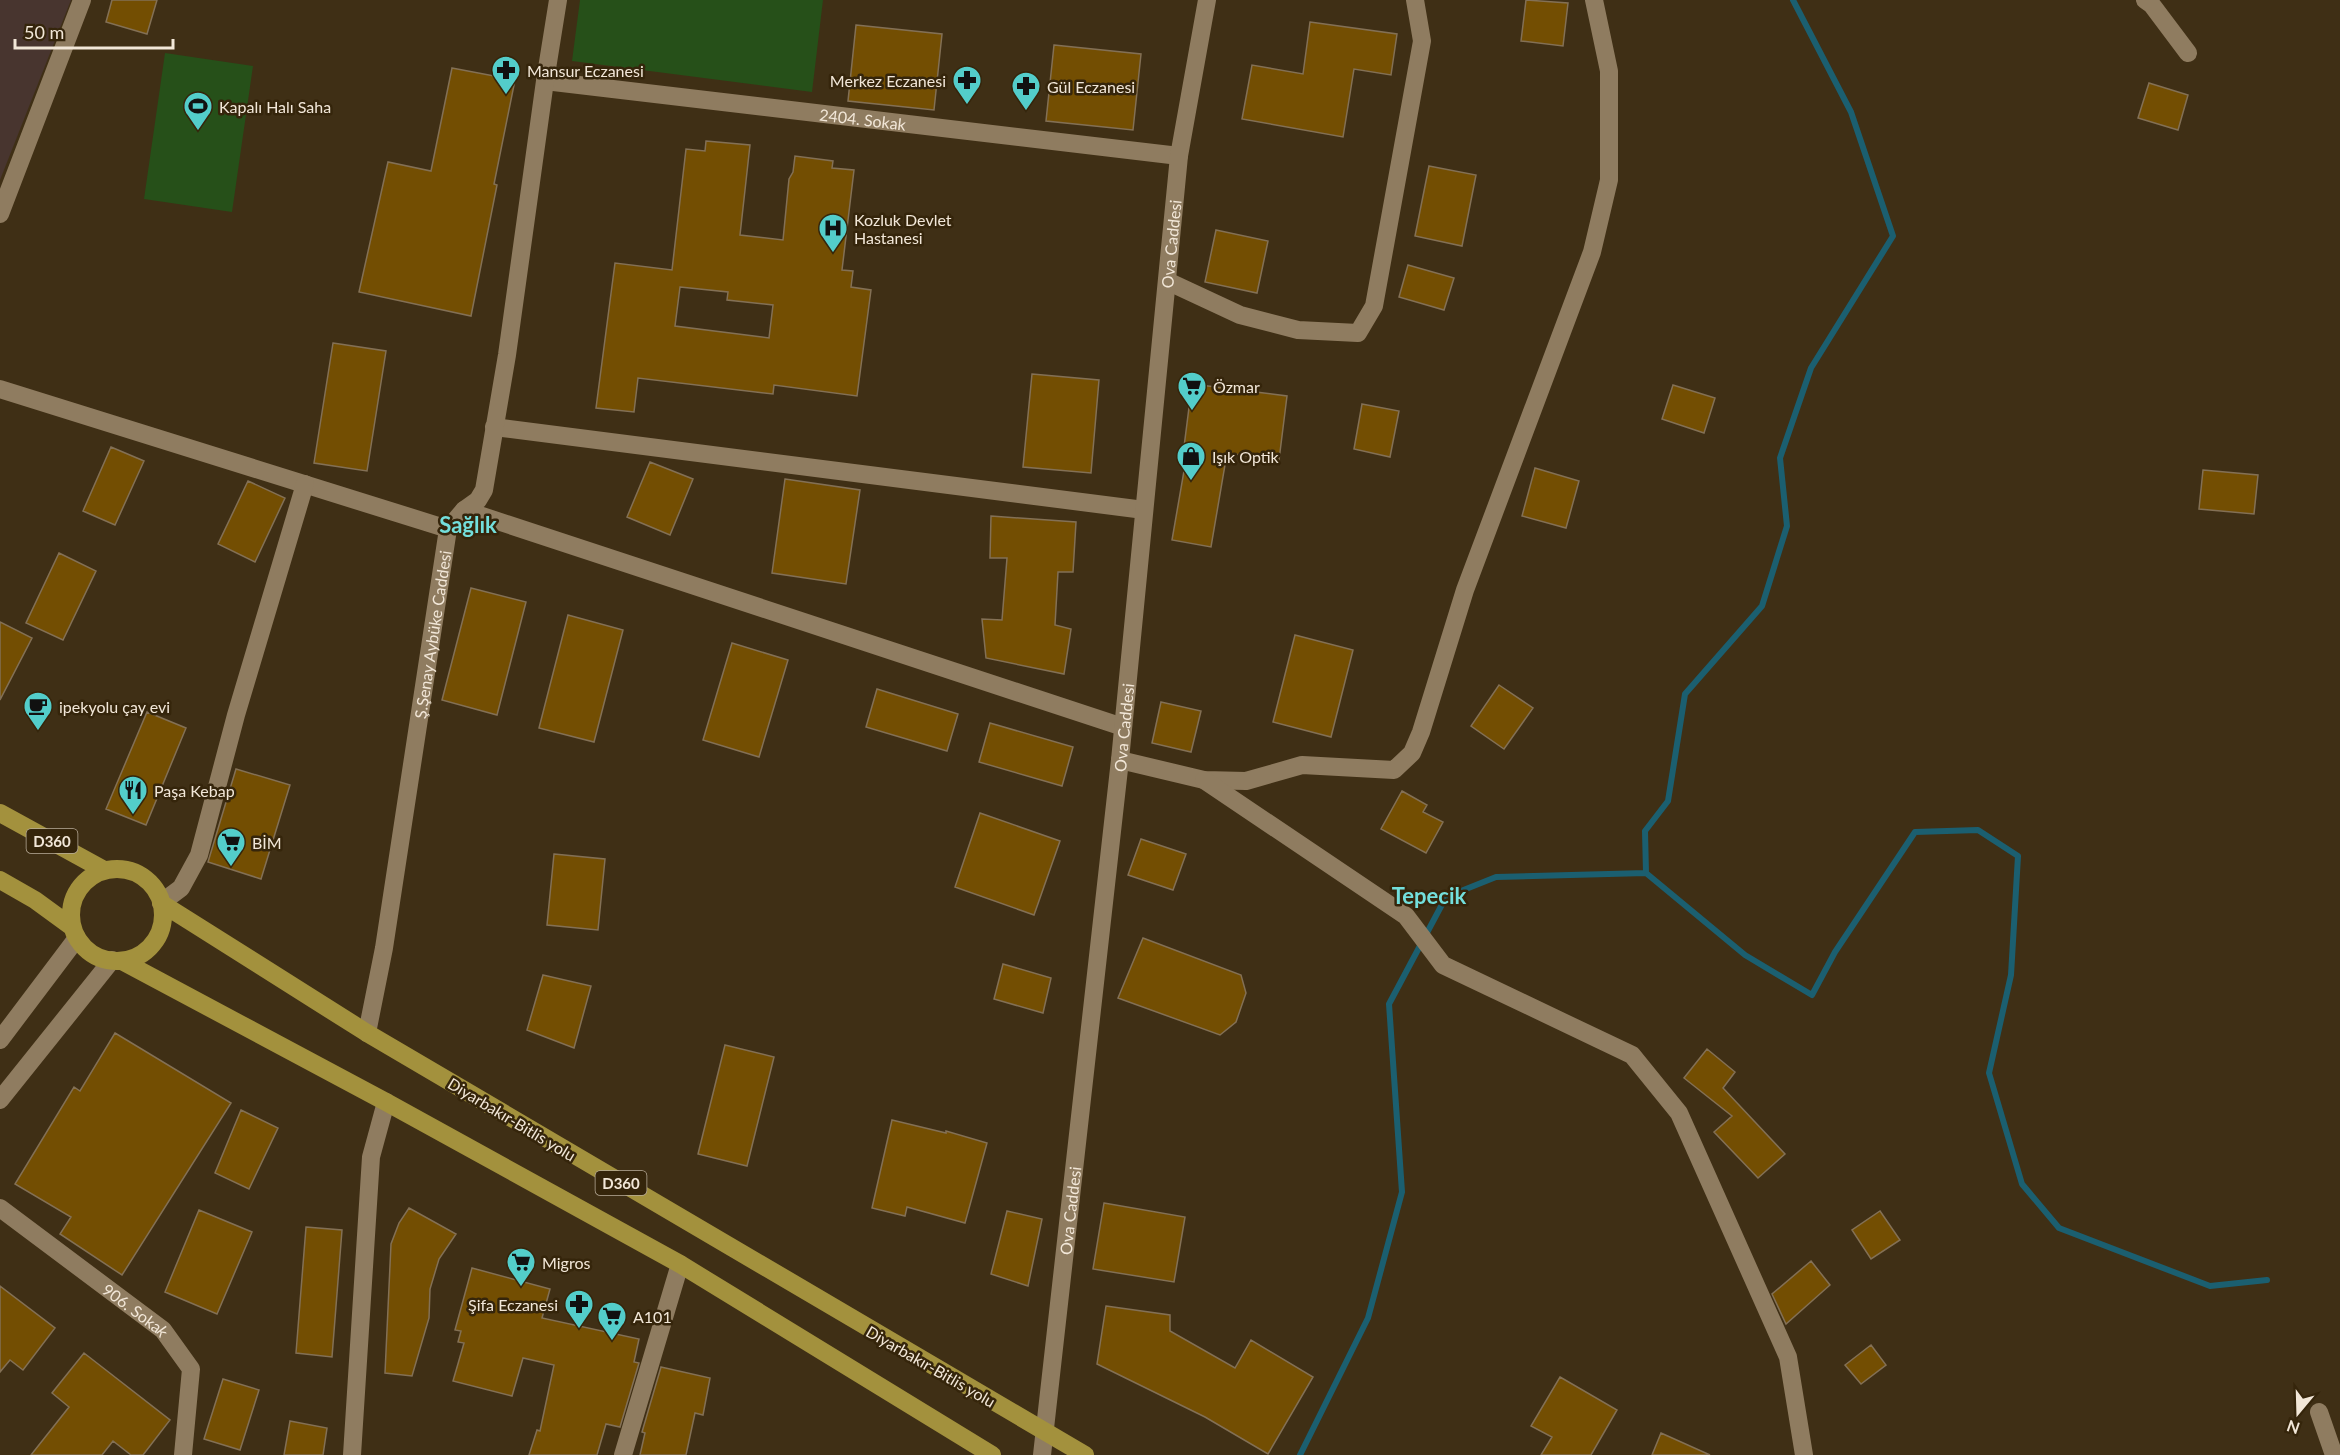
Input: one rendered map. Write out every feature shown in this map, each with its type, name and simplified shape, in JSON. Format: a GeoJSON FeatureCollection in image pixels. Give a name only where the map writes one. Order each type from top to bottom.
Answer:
{"type":"FeatureCollection","features":[{"type":"Feature","properties":{"kind":"highway","name":"D360"},"geometry":{"type":"LineString","coordinates":[[0,813],[104,870]]}},
{"type":"Feature","properties":{"kind":"highway"},"geometry":{"type":"LineString","coordinates":[[0,880],[35,900],[75,933],[91,954],[117,961],[134,959],[156,940],[162,926],[159,894],[149,881],[136,872],[120,868],[104,870],[90,877],[79,888],[72,901],[70,916],[75,933]]}},
{"type":"Feature","properties":{"kind":"highway","name":"Diyarbakır-Bitlis yolu"},"geometry":{"type":"LineString","coordinates":[[161,903],[367,1033],[1085,1455]]}},
{"type":"Feature","properties":{"kind":"highway","name":"D360"},"geometry":{"type":"LineString","coordinates":[[117,961],[386,1102],[680,1264],[992,1455]]}},
{"type":"Feature","properties":{"kind":"street"},"geometry":{"type":"LineString","coordinates":[[0,214],[82,0]]}},
{"type":"Feature","properties":{"kind":"street","name":"Ş.Şenay Aybüke Caddesi"},"geometry":{"type":"LineString","coordinates":[[367,1033],[384,948],[448,529],[464,510],[478,501],[484,490],[507,355],[558,0]]}},
{"type":"Feature","properties":{"kind":"street","name":"Ova Caddesi"},"geometry":{"type":"LineString","coordinates":[[1042,1455],[1120,760],[1179,156],[1207,0]]}},
{"type":"Feature","properties":{"kind":"street"},"geometry":{"type":"LineString","coordinates":[[1167,281],[1240,315],[1298,330],[1358,333],[1374,306],[1422,41],[1415,0]]}},
{"type":"Feature","properties":{"kind":"street"},"geometry":{"type":"LineString","coordinates":[[1120,760],[1204,780],[1246,781],[1302,765],[1394,770],[1412,753],[1421,732],[1464,590],[1592,252],[1609,180],[1609,70],[1594,0]]}},
{"type":"Feature","properties":{"kind":"street"},"geometry":{"type":"LineString","coordinates":[[2145,0],[2152,4],[2188,53]]}},
{"type":"Feature","properties":{"kind":"street","name":"2404. Sokak"},"geometry":{"type":"LineString","coordinates":[[545,81],[1179,156]]}},
{"type":"Feature","properties":{"kind":"street"},"geometry":{"type":"LineString","coordinates":[[0,389],[448,529]]}},
{"type":"Feature","properties":{"kind":"street"},"geometry":{"type":"LineString","coordinates":[[494,427],[1144,510]]}},
{"type":"Feature","properties":{"kind":"street"},"geometry":{"type":"LineString","coordinates":[[161,903],[181,888],[199,855],[236,715],[305,484]]}},
{"type":"Feature","properties":{"kind":"street"},"geometry":{"type":"LineString","coordinates":[[464,510],[1123,727]]}},
{"type":"Feature","properties":{"kind":"street"},"geometry":{"type":"LineString","coordinates":[[1204,780],[1406,916],[1443,965],[1632,1055],[1679,1113],[1788,1357],[1804,1455]]}},
{"type":"Feature","properties":{"kind":"street"},"geometry":{"type":"LineString","coordinates":[[0,1040],[75,933]]}},
{"type":"Feature","properties":{"kind":"street"},"geometry":{"type":"LineString","coordinates":[[0,1100],[117,961]]}},
{"type":"Feature","properties":{"kind":"street"},"geometry":{"type":"LineString","coordinates":[[352,1455],[371,1157],[386,1102]]}},
{"type":"Feature","properties":{"kind":"street","name":"906. Sokak"},"geometry":{"type":"LineString","coordinates":[[0,1208],[163,1330],[191,1369],[183,1455]]}},
{"type":"Feature","properties":{"kind":"street"},"geometry":{"type":"LineString","coordinates":[[623,1455],[680,1264]]}},
{"type":"Feature","properties":{"kind":"street"},"geometry":{"type":"LineString","coordinates":[[2319,1412],[2334,1455]]}},
{"type":"Feature","properties":{"kind":"shaded area"},"geometry":{"type":"Polygon","coordinates":[[[0,0],[71,0],[0,180],[0,0]]]}},
{"type":"Feature","properties":{"kind":"green space"},"geometry":{"type":"Polygon","coordinates":[[[580,0],[823,0],[812,92],[572,61],[580,0]]]}},
{"type":"Feature","properties":{"kind":"green space","name":"Kapalı Halı Saha"},"geometry":{"type":"Polygon","coordinates":[[[165,53],[253,66],[232,212],[144,199],[165,53]]]}},
{"type":"Feature","properties":{"kind":"building"},"geometry":{"type":"Polygon","coordinates":[[[112,0],[157,0],[147,34],[106,22],[112,0]]]}},
{"type":"Feature","properties":{"kind":"building"},"geometry":{"type":"Polygon","coordinates":[[[1526,0],[1568,3],[1563,46],[1521,41],[1526,0]]]}},
{"type":"Feature","properties":{"kind":"building"},"geometry":{"type":"Polygon","coordinates":[[[1310,22],[1397,34],[1391,75],[1354,69],[1343,137],[1242,119],[1252,65],[1303,74],[1310,22]]]}},
{"type":"Feature","properties":{"kind":"building"},"geometry":{"type":"Polygon","coordinates":[[[856,25],[942,34],[934,110],[848,101],[856,25]]]}},
{"type":"Feature","properties":{"kind":"building"},"geometry":{"type":"Polygon","coordinates":[[[1054,45],[1141,54],[1133,130],[1046,121],[1054,45]]]}},
{"type":"Feature","properties":{"kind":"building"},"geometry":{"type":"Polygon","coordinates":[[[452,68],[515,80],[471,316],[359,292],[388,162],[431,171],[452,68]]]}},
{"type":"Feature","properties":{"kind":"building"},"geometry":{"type":"Polygon","coordinates":[[[2149,83],[2188,95],[2178,130],[2138,118],[2149,83]]]}},
{"type":"Feature","properties":{"kind":"building"},"geometry":{"type":"Polygon","coordinates":[[[706,141],[750,145],[740,235],[783,240],[789,179],[793,172],[795,156],[833,161],[832,168],[854,170],[842,270],[853,271],[851,287],[871,290],[857,396],[774,385],[773,394],[638,378],[634,412],[596,408],[615,263],[672,270],[686,149],[705,151],[706,141]],[[680,287],[675,326],[769,338],[773,305],[727,300],[728,292],[680,287]]]}},
{"type":"Feature","properties":{"kind":"building"},"geometry":{"type":"Polygon","coordinates":[[[1429,166],[1476,175],[1462,246],[1415,236],[1429,166]]]}},
{"type":"Feature","properties":{"kind":"building"},"geometry":{"type":"Polygon","coordinates":[[[1216,230],[1268,241],[1257,293],[1205,282],[1216,230]]]}},
{"type":"Feature","properties":{"kind":"building"},"geometry":{"type":"Polygon","coordinates":[[[1408,265],[1454,278],[1444,310],[1399,297],[1408,265]]]}},
{"type":"Feature","properties":{"kind":"building"},"geometry":{"type":"Polygon","coordinates":[[[333,343],[386,351],[367,471],[314,463],[333,343]]]}},
{"type":"Feature","properties":{"kind":"building"},"geometry":{"type":"Polygon","coordinates":[[[1032,374],[1099,380],[1091,473],[1023,467],[1032,374]]]}},
{"type":"Feature","properties":{"kind":"building"},"geometry":{"type":"Polygon","coordinates":[[[1192,384],[1287,396],[1279,460],[1227,453],[1211,547],[1172,540],[1188,448],[1184,447],[1192,384]]]}},
{"type":"Feature","properties":{"kind":"building"},"geometry":{"type":"Polygon","coordinates":[[[1673,385],[1715,398],[1704,433],[1662,419],[1673,385]]]}},
{"type":"Feature","properties":{"kind":"building"},"geometry":{"type":"Polygon","coordinates":[[[1362,404],[1399,411],[1390,457],[1354,449],[1362,404]]]}},
{"type":"Feature","properties":{"kind":"building"},"geometry":{"type":"Polygon","coordinates":[[[111,447],[144,461],[115,525],[83,511],[111,447]]]}},
{"type":"Feature","properties":{"kind":"building"},"geometry":{"type":"Polygon","coordinates":[[[650,462],[693,479],[670,535],[627,517],[650,462]]]}},
{"type":"Feature","properties":{"kind":"building"},"geometry":{"type":"Polygon","coordinates":[[[1535,468],[1579,481],[1566,528],[1522,516],[1535,468]]]}},
{"type":"Feature","properties":{"kind":"building"},"geometry":{"type":"Polygon","coordinates":[[[2203,470],[2258,475],[2254,514],[2199,509],[2203,470]]]}},
{"type":"Feature","properties":{"kind":"building"},"geometry":{"type":"Polygon","coordinates":[[[785,479],[860,490],[846,584],[772,573],[785,479]]]}},
{"type":"Feature","properties":{"kind":"building"},"geometry":{"type":"Polygon","coordinates":[[[248,481],[285,498],[255,562],[218,544],[248,481]]]}},
{"type":"Feature","properties":{"kind":"building"},"geometry":{"type":"Polygon","coordinates":[[[991,516],[1076,522],[1073,572],[1058,572],[1055,625],[1071,629],[1064,674],[986,658],[982,619],[1002,620],[1007,558],[990,558],[991,516]]]}},
{"type":"Feature","properties":{"kind":"building"},"geometry":{"type":"Polygon","coordinates":[[[59,553],[96,571],[63,640],[26,623],[59,553]]]}},
{"type":"Feature","properties":{"kind":"building"},"geometry":{"type":"Polygon","coordinates":[[[471,588],[526,602],[497,715],[442,700],[471,588]]]}},
{"type":"Feature","properties":{"kind":"building"},"geometry":{"type":"Polygon","coordinates":[[[568,615],[623,630],[594,742],[539,728],[568,615]]]}},
{"type":"Feature","properties":{"kind":"building"},"geometry":{"type":"Polygon","coordinates":[[[0,622],[32,638],[0,700],[0,622]]]}},
{"type":"Feature","properties":{"kind":"building"},"geometry":{"type":"Polygon","coordinates":[[[1295,635],[1353,650],[1331,737],[1273,722],[1295,635]]]}},
{"type":"Feature","properties":{"kind":"building"},"geometry":{"type":"Polygon","coordinates":[[[732,643],[788,660],[759,757],[703,740],[732,643]]]}},
{"type":"Feature","properties":{"kind":"building"},"geometry":{"type":"Polygon","coordinates":[[[1499,685],[1533,708],[1504,749],[1471,726],[1499,685]]]}},
{"type":"Feature","properties":{"kind":"building"},"geometry":{"type":"Polygon","coordinates":[[[877,689],[958,714],[947,751],[866,727],[877,689]]]}},
{"type":"Feature","properties":{"kind":"building"},"geometry":{"type":"Polygon","coordinates":[[[1161,702],[1201,711],[1191,752],[1152,743],[1161,702]]]}},
{"type":"Feature","properties":{"kind":"building"},"geometry":{"type":"Polygon","coordinates":[[[147,712],[186,728],[146,825],[106,809],[147,712]]]}},
{"type":"Feature","properties":{"kind":"building"},"geometry":{"type":"Polygon","coordinates":[[[990,723],[1073,747],[1062,786],[979,762],[990,723]]]}},
{"type":"Feature","properties":{"kind":"building"},"geometry":{"type":"Polygon","coordinates":[[[236,769],[290,785],[261,879],[208,862],[236,769]]]}},
{"type":"Feature","properties":{"kind":"building"},"geometry":{"type":"Polygon","coordinates":[[[1402,791],[1427,805],[1423,812],[1443,822],[1426,853],[1381,829],[1402,791]]]}},
{"type":"Feature","properties":{"kind":"building"},"geometry":{"type":"Polygon","coordinates":[[[980,813],[1060,841],[1034,915],[955,887],[980,813]]]}},
{"type":"Feature","properties":{"kind":"building"},"geometry":{"type":"Polygon","coordinates":[[[1141,839],[1186,854],[1173,890],[1128,875],[1141,839]]]}},
{"type":"Feature","properties":{"kind":"building"},"geometry":{"type":"Polygon","coordinates":[[[554,854],[605,859],[598,930],[547,925],[554,854]]]}},
{"type":"Feature","properties":{"kind":"building"},"geometry":{"type":"Polygon","coordinates":[[[1143,938],[1241,975],[1246,993],[1236,1022],[1220,1035],[1118,998],[1143,938]]]}},
{"type":"Feature","properties":{"kind":"building"},"geometry":{"type":"Polygon","coordinates":[[[1003,964],[1051,978],[1043,1013],[994,999],[1003,964]]]}},
{"type":"Feature","properties":{"kind":"building"},"geometry":{"type":"Polygon","coordinates":[[[543,975],[591,986],[574,1048],[527,1030],[543,975]]]}},
{"type":"Feature","properties":{"kind":"building"},"geometry":{"type":"Polygon","coordinates":[[[115,1033],[231,1103],[122,1275],[60,1234],[71,1217],[15,1184],[74,1087],[80,1091],[115,1033]]]}},
{"type":"Feature","properties":{"kind":"building"},"geometry":{"type":"Polygon","coordinates":[[[725,1045],[774,1057],[747,1166],[698,1154],[725,1045]]]}},
{"type":"Feature","properties":{"kind":"building"},"geometry":{"type":"Polygon","coordinates":[[[1707,1049],[1735,1072],[1723,1088],[1785,1154],[1758,1178],[1714,1132],[1732,1116],[1684,1078],[1707,1049]]]}},
{"type":"Feature","properties":{"kind":"building"},"geometry":{"type":"Polygon","coordinates":[[[241,1110],[278,1128],[249,1189],[215,1173],[241,1110]]]}},
{"type":"Feature","properties":{"kind":"building"},"geometry":{"type":"Polygon","coordinates":[[[892,1120],[946,1133],[946,1131],[987,1143],[965,1223],[907,1207],[905,1216],[872,1208],[892,1120]]]}},
{"type":"Feature","properties":{"kind":"building"},"geometry":{"type":"Polygon","coordinates":[[[1104,1203],[1185,1217],[1174,1282],[1093,1269],[1104,1203]]]}},
{"type":"Feature","properties":{"kind":"building"},"geometry":{"type":"Polygon","coordinates":[[[409,1208],[456,1234],[439,1259],[430,1289],[429,1318],[412,1376],[385,1373],[391,1244],[399,1223],[409,1208]]]}},
{"type":"Feature","properties":{"kind":"building"},"geometry":{"type":"Polygon","coordinates":[[[199,1210],[252,1232],[217,1314],[165,1292],[199,1210]]]}},
{"type":"Feature","properties":{"kind":"building"},"geometry":{"type":"Polygon","coordinates":[[[1007,1211],[1042,1219],[1028,1286],[991,1274],[1007,1211]]]}},
{"type":"Feature","properties":{"kind":"building"},"geometry":{"type":"Polygon","coordinates":[[[1880,1211],[1900,1240],[1871,1259],[1852,1230],[1880,1211]]]}},
{"type":"Feature","properties":{"kind":"building"},"geometry":{"type":"Polygon","coordinates":[[[306,1227],[342,1230],[332,1357],[296,1353],[306,1227]]]}},
{"type":"Feature","properties":{"kind":"building"},"geometry":{"type":"Polygon","coordinates":[[[1811,1261],[1830,1285],[1786,1324],[1772,1294],[1811,1261]]]}},
{"type":"Feature","properties":{"kind":"building"},"geometry":{"type":"Polygon","coordinates":[[[472,1268],[550,1289],[542,1318],[639,1339],[634,1362],[639,1363],[620,1427],[606,1424],[597,1455],[529,1455],[537,1430],[540,1431],[554,1365],[523,1358],[512,1396],[453,1381],[464,1343],[458,1342],[461,1331],[455,1330],[472,1268]]]}},
{"type":"Feature","properties":{"kind":"building"},"geometry":{"type":"Polygon","coordinates":[[[0,1286],[55,1328],[23,1370],[10,1360],[0,1372],[0,1286]]]}},
{"type":"Feature","properties":{"kind":"building"},"geometry":{"type":"Polygon","coordinates":[[[1106,1306],[1170,1315],[1170,1331],[1235,1368],[1251,1340],[1313,1377],[1268,1454],[1205,1417],[1097,1364],[1106,1306]]]}},
{"type":"Feature","properties":{"kind":"building"},"geometry":{"type":"Polygon","coordinates":[[[1871,1345],[1886,1365],[1861,1384],[1845,1365],[1871,1345]]]}},
{"type":"Feature","properties":{"kind":"building"},"geometry":{"type":"Polygon","coordinates":[[[84,1353],[170,1420],[143,1455],[131,1455],[113,1441],[102,1455],[31,1455],[69,1407],[52,1393],[84,1353]]]}},
{"type":"Feature","properties":{"kind":"building"},"geometry":{"type":"Polygon","coordinates":[[[661,1367],[710,1378],[703,1415],[695,1413],[686,1455],[640,1455],[645,1433],[642,1432],[661,1367]]]}},
{"type":"Feature","properties":{"kind":"building"},"geometry":{"type":"Polygon","coordinates":[[[1560,1377],[1617,1410],[1591,1455],[1541,1455],[1552,1437],[1531,1426],[1560,1377]]]}},
{"type":"Feature","properties":{"kind":"building"},"geometry":{"type":"Polygon","coordinates":[[[223,1379],[259,1390],[240,1450],[204,1439],[223,1379]]]}},
{"type":"Feature","properties":{"kind":"building"},"geometry":{"type":"Polygon","coordinates":[[[290,1421],[327,1428],[323,1455],[284,1455],[290,1421]]]}},
{"type":"Feature","properties":{"kind":"building"},"geometry":{"type":"Polygon","coordinates":[[[1661,1433],[1710,1455],[1652,1455],[1661,1433]]]}},
{"type":"Feature","properties":{"kind":"waterway"},"geometry":{"type":"LineString","coordinates":[[1646,873],[1645,831],[1668,801],[1685,694],[1762,606],[1787,526],[1780,458],[1811,368],[1893,236],[1851,112],[1793,0]]}},
{"type":"Feature","properties":{"kind":"waterway"},"geometry":{"type":"LineString","coordinates":[[1300,1455],[1368,1318],[1402,1192],[1389,1004],[1446,897],[1496,877],[1646,873],[1745,955],[1812,995],[1835,952],[1915,832],[1978,830],[2018,856],[2011,975],[1989,1073],[2022,1184],[2059,1228],[2210,1286],[2267,1280]]}},
{"type":"Feature","properties":{"kind":"place","name":"Mansur Eczanesi"},"geometry":{"type":"Point","coordinates":[506,96]}},
{"type":"Feature","properties":{"kind":"place","name":"Merkez Eczanesi"},"geometry":{"type":"Point","coordinates":[967,106]}},
{"type":"Feature","properties":{"kind":"place","name":"Gül Eczanesi"},"geometry":{"type":"Point","coordinates":[1026,112]}},
{"type":"Feature","properties":{"kind":"place","name":"Kapalı Halı Saha"},"geometry":{"type":"Point","coordinates":[198,132]}},
{"type":"Feature","properties":{"kind":"place","name":"Kozluk Devlet Hastanesi"},"geometry":{"type":"Point","coordinates":[833,254]}},
{"type":"Feature","properties":{"kind":"place","name":"Özmar"},"geometry":{"type":"Point","coordinates":[1192,412]}},
{"type":"Feature","properties":{"kind":"place","name":"Işık Optik"},"geometry":{"type":"Point","coordinates":[1191,482]}},
{"type":"Feature","properties":{"kind":"place","name":"ipekyolu çay evi"},"geometry":{"type":"Point","coordinates":[38,732]}},
{"type":"Feature","properties":{"kind":"place","name":"Paşa Kebap"},"geometry":{"type":"Point","coordinates":[133,816]}},
{"type":"Feature","properties":{"kind":"place","name":"BİM"},"geometry":{"type":"Point","coordinates":[231,868]}},
{"type":"Feature","properties":{"kind":"place","name":"Migros"},"geometry":{"type":"Point","coordinates":[521,1288]}},
{"type":"Feature","properties":{"kind":"place","name":"Şifa Eczanesi"},"geometry":{"type":"Point","coordinates":[579,1330]}},
{"type":"Feature","properties":{"kind":"place","name":"A101"},"geometry":{"type":"Point","coordinates":[612,1342]}},
{"type":"Feature","properties":{"kind":"district","name":"Sağlık"},"geometry":{"type":"Point","coordinates":[468,524]}},
{"type":"Feature","properties":{"kind":"district","name":"Tepecik"},"geometry":{"type":"Point","coordinates":[1429,895]}}]}
